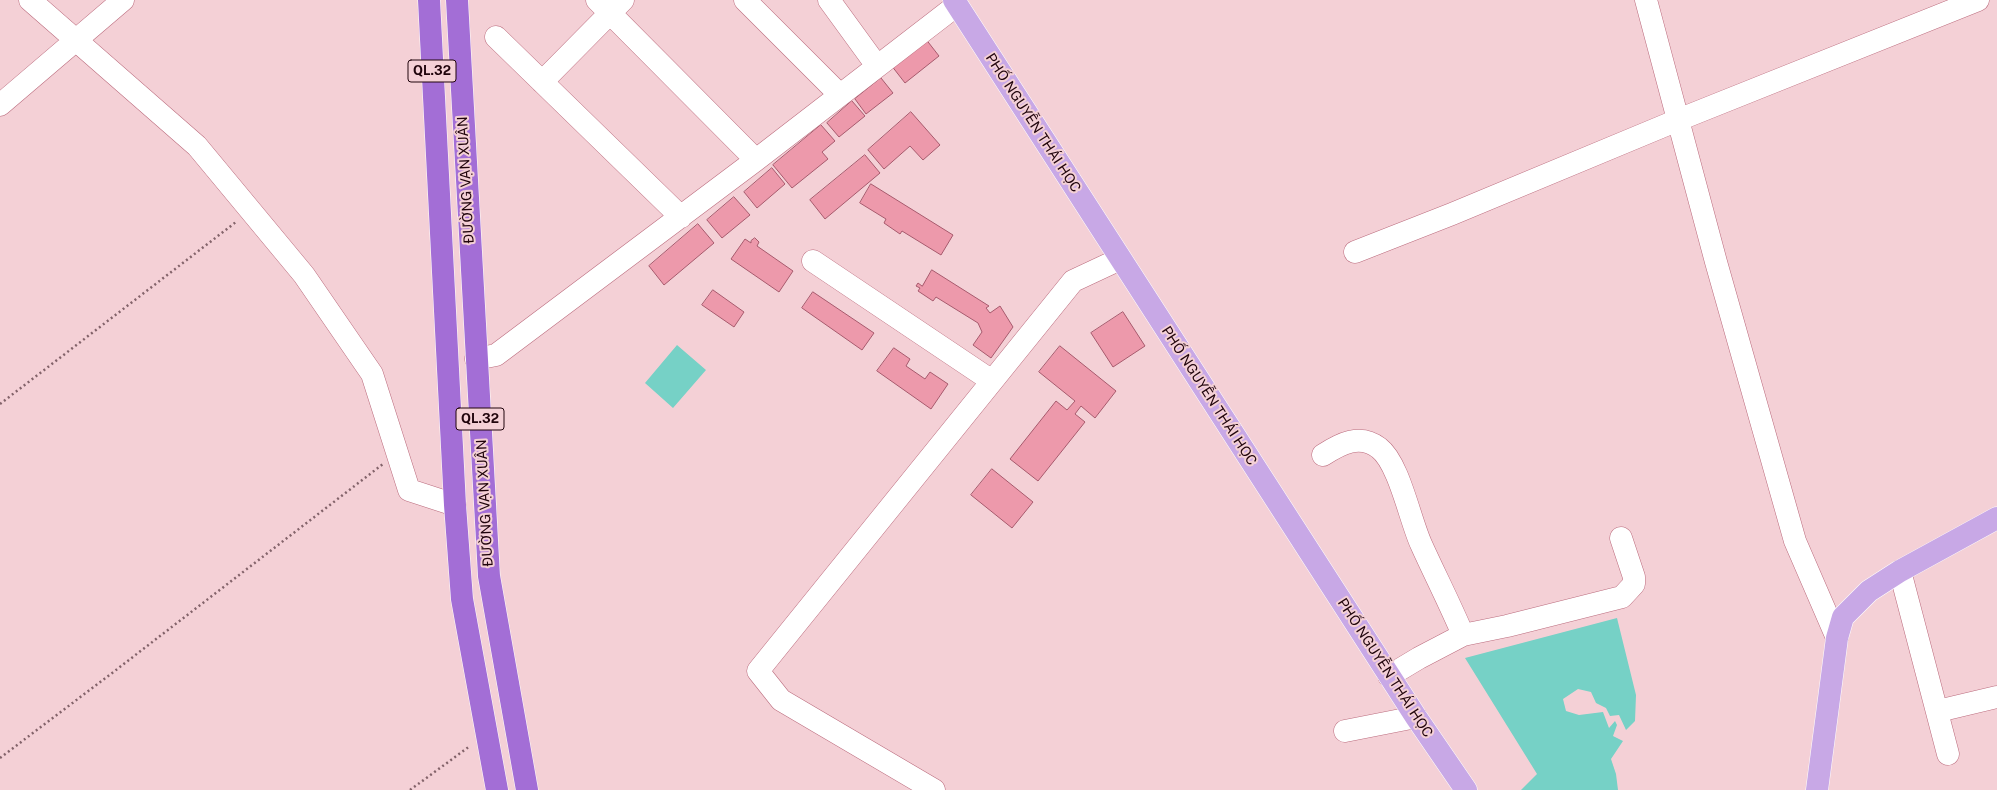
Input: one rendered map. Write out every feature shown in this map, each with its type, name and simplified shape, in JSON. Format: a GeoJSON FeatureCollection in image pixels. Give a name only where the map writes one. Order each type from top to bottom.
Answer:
{"type":"FeatureCollection","features":[{"type":"Feature","properties":{"kind":"highway"},"geometry":{"type":"LineString","coordinates":[[414,0],[436,142]]}},
{"type":"Feature","properties":{"kind":"highway","name":"QL.32"},"geometry":{"type":"LineString","coordinates":[[430,0],[436,142]]}},
{"type":"Feature","properties":{"kind":"highway","name":"QL.32"},"geometry":{"type":"LineString","coordinates":[[457,0],[458,46]]}},
{"type":"Feature","properties":{"kind":"highway"},"geometry":{"type":"LineString","coordinates":[[458,46],[463,0]]}},
{"type":"Feature","properties":{"kind":"highway","name":"ĐƯỜNG VẠN XUÂN"},"geometry":{"type":"LineString","coordinates":[[458,46],[489,576],[527,790]]}},
{"type":"Feature","properties":{"kind":"highway","name":"ĐƯỜNG VẠN XUÂN"},"geometry":{"type":"LineString","coordinates":[[436,142],[455,505],[462,599],[497,790]]}},
{"type":"Feature","properties":{"kind":"main road","name":"PHỐ NGUYỄN THÁI HỌC"},"geometry":{"type":"LineString","coordinates":[[956,2],[1416,717],[1466,790]]}},
{"type":"Feature","properties":{"kind":"main road"},"geometry":{"type":"LineString","coordinates":[[1817,790],[1837,638],[1843,617],[1869,591],[1900,571],[1997,518]]}},
{"type":"Feature","properties":{"kind":"street"},"geometry":{"type":"LineString","coordinates":[[30,0],[197,146],[304,275],[372,374],[409,490],[455,505]]}},
{"type":"Feature","properties":{"kind":"street"},"geometry":{"type":"LineString","coordinates":[[0,105],[123,0]]}},
{"type":"Feature","properties":{"kind":"street"},"geometry":{"type":"LineString","coordinates":[[745,0],[840,95]]}},
{"type":"Feature","properties":{"kind":"street"},"geometry":{"type":"LineString","coordinates":[[829,0],[877,66]]}},
{"type":"Feature","properties":{"kind":"street"},"geometry":{"type":"LineString","coordinates":[[1646,0],[1716,262],[1795,540],[1837,638]]}},
{"type":"Feature","properties":{"kind":"street"},"geometry":{"type":"LineString","coordinates":[[1355,252],[1452,214],[1678,120],[1978,0]]}},
{"type":"Feature","properties":{"kind":"street"},"geometry":{"type":"LineString","coordinates":[[476,359],[496,355],[756,160],[877,66],[956,2]]}},
{"type":"Feature","properties":{"kind":"street"},"geometry":{"type":"LineString","coordinates":[[542,82],[610,4],[756,160]]}},
{"type":"Feature","properties":{"kind":"street"},"geometry":{"type":"LineString","coordinates":[[496,37],[681,217]]}},
{"type":"Feature","properties":{"kind":"street"},"geometry":{"type":"LineString","coordinates":[[934,790],[781,700],[758,671],[1073,281],[1120,259]]}},
{"type":"Feature","properties":{"kind":"street"},"geometry":{"type":"LineString","coordinates":[[813,261],[992,381]]}},
{"type":"Feature","properties":{"kind":"street"},"geometry":{"type":"LineString","coordinates":[[1323,455],[1343,443],[1358,440],[1371,443],[1380,448],[1396,474],[1421,544],[1463,635]]}},
{"type":"Feature","properties":{"kind":"street"},"geometry":{"type":"LineString","coordinates":[[1390,676],[1419,658],[1463,635],[1507,626],[1622,597],[1634,584],[1634,577],[1621,538]]}},
{"type":"Feature","properties":{"kind":"street"},"geometry":{"type":"LineString","coordinates":[[1900,571],[1938,711],[1948,754]]}},
{"type":"Feature","properties":{"kind":"street"},"geometry":{"type":"LineString","coordinates":[[1938,711],[1997,697]]}},
{"type":"Feature","properties":{"kind":"street"},"geometry":{"type":"LineString","coordinates":[[1345,731],[1416,717]]}},
{"type":"Feature","properties":{"kind":"path"},"geometry":{"type":"LineString","coordinates":[[0,404],[251,211]]}},
{"type":"Feature","properties":{"kind":"path"},"geometry":{"type":"LineString","coordinates":[[0,758],[397,453]]}},
{"type":"Feature","properties":{"kind":"path"},"geometry":{"type":"LineString","coordinates":[[410,790],[487,734]]}},
{"type":"Feature","properties":{"kind":"water"},"geometry":{"type":"Polygon","coordinates":[[[677,345],[706,370],[673,408],[645,383],[677,345]]]}},
{"type":"Feature","properties":{"kind":"water"},"geometry":{"type":"Polygon","coordinates":[[[1617,618],[1636,695],[1635,721],[1626,730],[1619,715],[1610,716],[1606,708],[1596,703],[1591,692],[1578,689],[1563,699],[1566,711],[1579,715],[1603,712],[1609,728],[1615,721],[1617,725],[1613,736],[1623,741],[1611,759],[1616,774],[1618,790],[1521,790],[1537,774],[1465,658],[1617,618]]]}},
{"type":"Feature","properties":{"kind":"building"},"geometry":{"type":"Polygon","coordinates":[[[925,38],[939,56],[905,83],[891,65],[925,38]]]}},
{"type":"Feature","properties":{"kind":"building"},"geometry":{"type":"Polygon","coordinates":[[[881,78],[893,93],[866,114],[855,99],[881,78]]]}},
{"type":"Feature","properties":{"kind":"building"},"geometry":{"type":"Polygon","coordinates":[[[852,101],[865,116],[839,137],[827,123],[852,101]]]}},
{"type":"Feature","properties":{"kind":"building"},"geometry":{"type":"Polygon","coordinates":[[[911,112],[940,145],[923,160],[910,146],[884,169],[868,150],[911,112]]]}},
{"type":"Feature","properties":{"kind":"building"},"geometry":{"type":"Polygon","coordinates":[[[821,125],[835,141],[822,152],[828,159],[792,188],[773,165],[821,125]]]}},
{"type":"Feature","properties":{"kind":"building"},"geometry":{"type":"Polygon","coordinates":[[[865,155],[880,173],[825,219],[810,200],[865,155]]]}},
{"type":"Feature","properties":{"kind":"building"},"geometry":{"type":"Polygon","coordinates":[[[772,168],[785,184],[757,208],[744,192],[772,168]]]}},
{"type":"Feature","properties":{"kind":"building"},"geometry":{"type":"Polygon","coordinates":[[[871,184],[953,235],[941,255],[902,231],[900,234],[884,223],[886,219],[860,203],[871,184]]]}},
{"type":"Feature","properties":{"kind":"building"},"geometry":{"type":"Polygon","coordinates":[[[734,197],[750,215],[722,238],[707,220],[734,197]]]}},
{"type":"Feature","properties":{"kind":"building"},"geometry":{"type":"Polygon","coordinates":[[[698,224],[714,243],[664,285],[649,266],[698,224]]]}},
{"type":"Feature","properties":{"kind":"building"},"geometry":{"type":"Polygon","coordinates":[[[755,238],[759,242],[757,246],[793,271],[779,292],[731,259],[745,239],[751,243],[751,241],[755,238]]]}},
{"type":"Feature","properties":{"kind":"building"},"geometry":{"type":"Polygon","coordinates":[[[932,270],[989,306],[986,308],[990,313],[1000,306],[1013,327],[991,358],[973,345],[982,332],[978,323],[936,297],[933,301],[918,291],[920,288],[916,286],[918,283],[922,286],[932,270]]]}},
{"type":"Feature","properties":{"kind":"building"},"geometry":{"type":"Polygon","coordinates":[[[713,290],[744,312],[734,327],[702,305],[713,290]]]}},
{"type":"Feature","properties":{"kind":"building"},"geometry":{"type":"Polygon","coordinates":[[[813,292],[874,333],[862,350],[802,308],[813,292]]]}},
{"type":"Feature","properties":{"kind":"building"},"geometry":{"type":"Polygon","coordinates":[[[1123,312],[1145,346],[1113,367],[1091,333],[1123,312]]]}},
{"type":"Feature","properties":{"kind":"building"},"geometry":{"type":"Polygon","coordinates":[[[1060,346],[1116,391],[1095,418],[1081,406],[1075,414],[1085,422],[1038,481],[1010,459],[1056,401],[1067,410],[1075,401],[1039,372],[1060,346]]]}},
{"type":"Feature","properties":{"kind":"building"},"geometry":{"type":"Polygon","coordinates":[[[894,348],[910,359],[906,366],[925,379],[930,372],[948,384],[931,409],[877,371],[894,348]]]}},
{"type":"Feature","properties":{"kind":"building"},"geometry":{"type":"Polygon","coordinates":[[[992,469],[1033,502],[1012,528],[971,495],[992,469]]]}}]}
